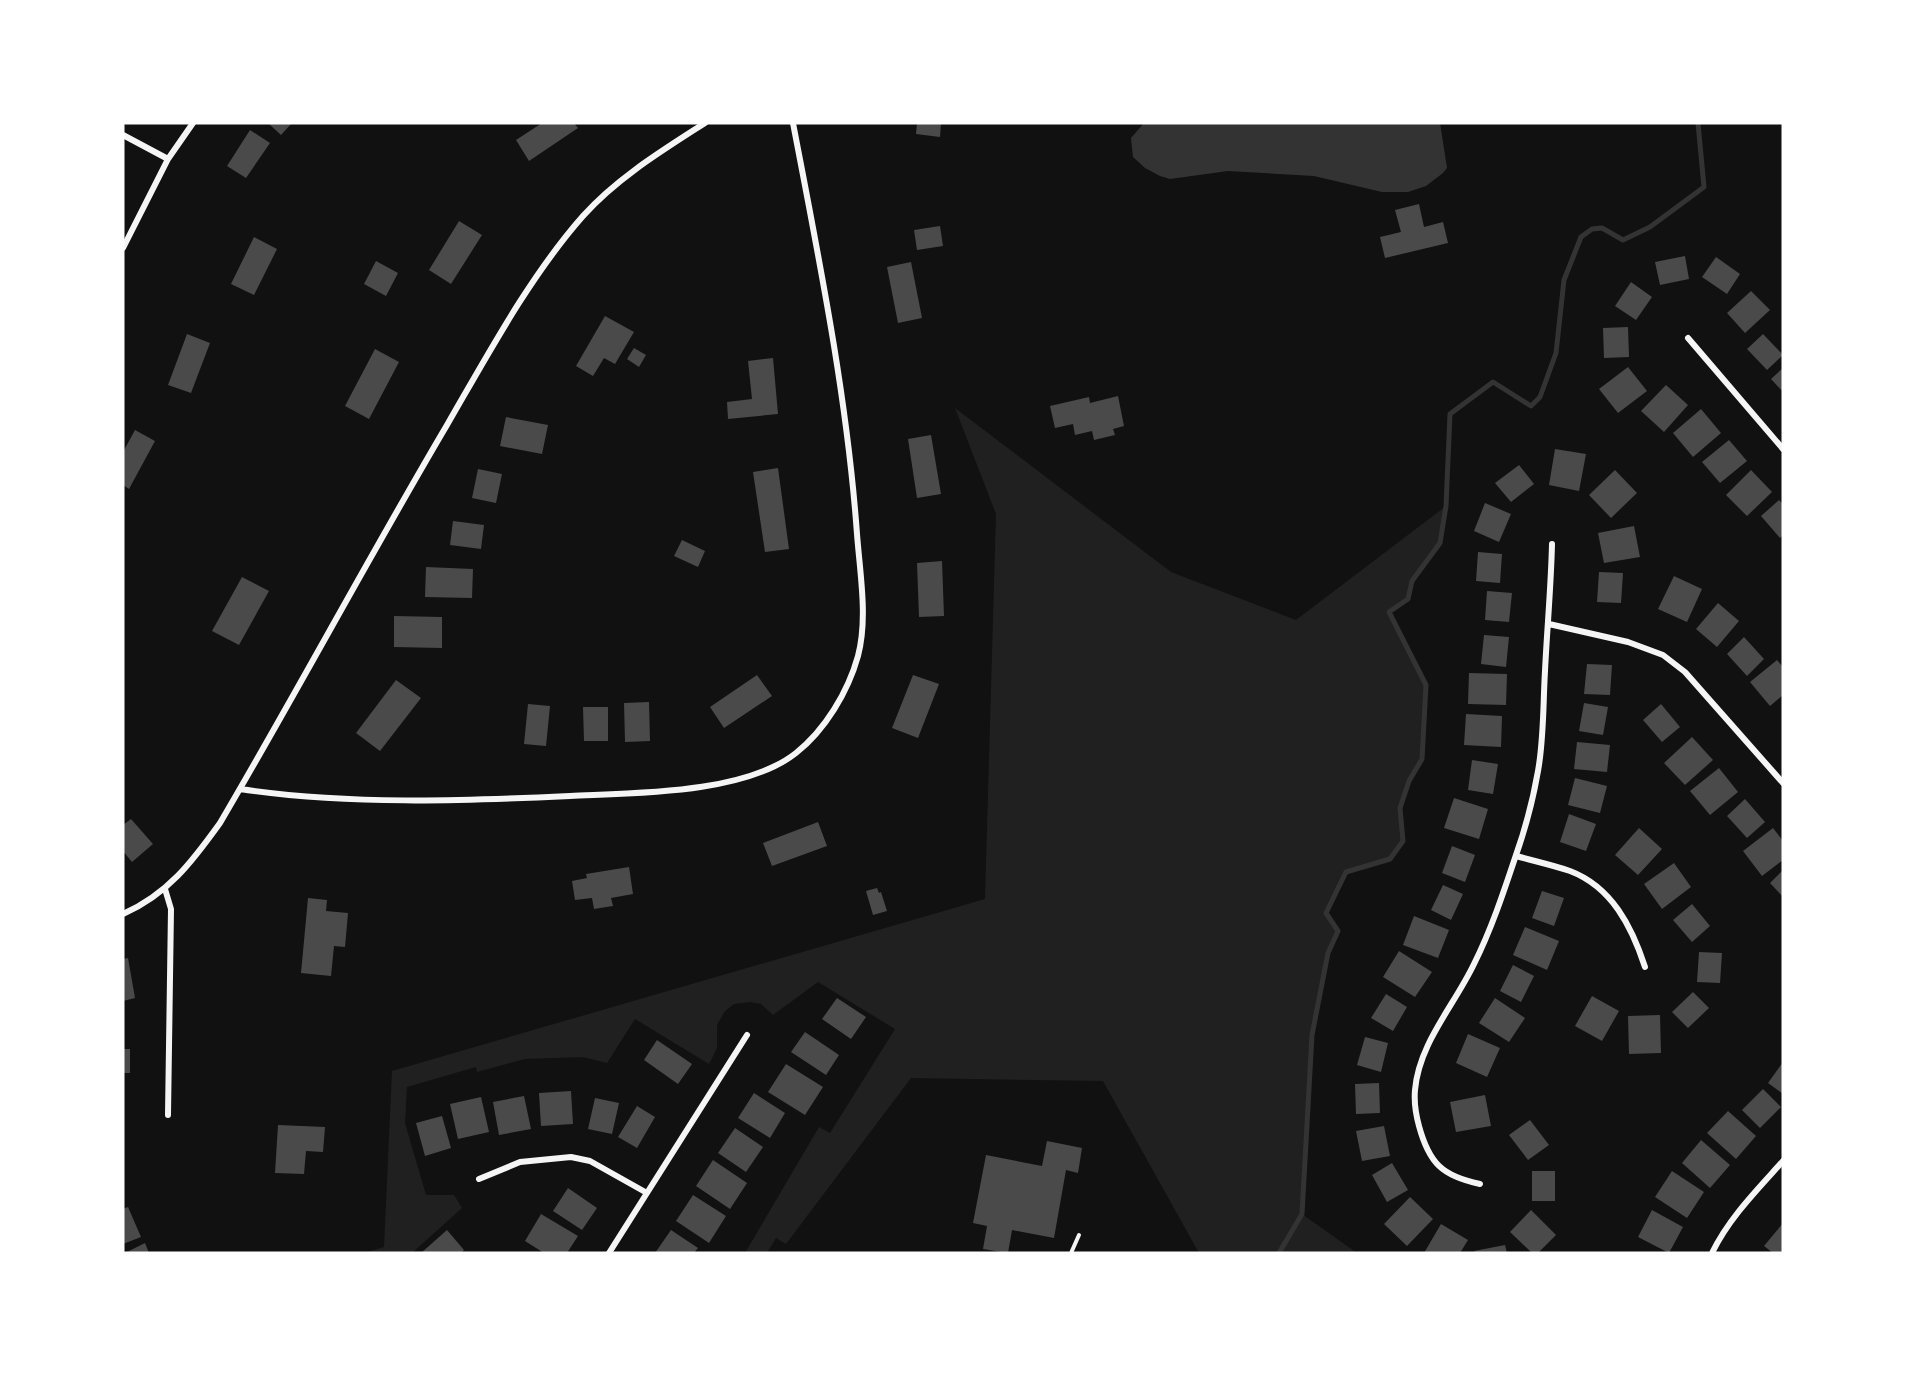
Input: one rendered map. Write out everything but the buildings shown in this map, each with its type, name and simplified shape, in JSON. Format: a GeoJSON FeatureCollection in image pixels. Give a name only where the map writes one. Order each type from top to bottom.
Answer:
{"type":"FeatureCollection","features":[{"type":"Feature","properties":{"kind":"street"},"geometry":{"type":"LineString","coordinates":[[123,248],[168,159],[193,123]]}},
{"type":"Feature","properties":{"kind":"street"},"geometry":{"type":"LineString","coordinates":[[123,914],[139,907],[165,889],[201,850],[240,789],[499,335],[558,246],[584,214],[615,186],[657,154],[705,123]]}},
{"type":"Feature","properties":{"kind":"street"},"geometry":{"type":"LineString","coordinates":[[240,789],[321,797],[394,799],[515,798],[651,792],[727,782],[761,772],[795,754],[817,732],[844,692],[858,654],[861,588],[853,486],[837,365],[793,123]]}},
{"type":"Feature","properties":{"kind":"street"},"geometry":{"type":"LineString","coordinates":[[123,135],[168,159]]}},
{"type":"Feature","properties":{"kind":"street"},"geometry":{"type":"LineString","coordinates":[[1688,338],[1783,449]]}},
{"type":"Feature","properties":{"kind":"street"},"geometry":{"type":"LineString","coordinates":[[1479,1184],[1460,1180],[1440,1168],[1430,1156],[1418,1121],[1415,1093],[1418,1071],[1425,1050],[1475,963],[1516,856],[1539,770],[1552,544]]}},
{"type":"Feature","properties":{"kind":"street"},"geometry":{"type":"LineString","coordinates":[[1549,624],[1628,642],[1663,656],[1685,672],[1783,783]]}},
{"type":"Feature","properties":{"kind":"street"},"geometry":{"type":"LineString","coordinates":[[1516,856],[1571,872],[1591,882],[1610,898],[1623,913],[1646,967]]}},
{"type":"Feature","properties":{"kind":"street"},"geometry":{"type":"LineString","coordinates":[[165,889],[171,909],[168,1115]]}},
{"type":"Feature","properties":{"kind":"street"},"geometry":{"type":"LineString","coordinates":[[609,1253],[747,1035]]}},
{"type":"Feature","properties":{"kind":"street"},"geometry":{"type":"LineString","coordinates":[[479,1179],[520,1162],[571,1157],[598,1165],[647,1192]]}},
{"type":"Feature","properties":{"kind":"street"},"geometry":{"type":"LineString","coordinates":[[1712,1253],[1721,1235],[1739,1210],[1783,1161]]}},
{"type":"Feature","properties":{"kind":"lane"},"geometry":{"type":"LineString","coordinates":[[1071,1253],[1079,1235]]}},
{"type":"Feature","properties":{"kind":"shaded area"},"geometry":{"type":"Polygon","coordinates":[[[1144,123],[1440,123],[1447,168],[1426,186],[1408,192],[1382,192],[1314,176],[1228,171],[1170,179],[1145,168],[1133,157],[1131,138],[1144,123]]]}},
{"type":"Feature","properties":{"kind":"shaded area"},"geometry":{"type":"Polygon","coordinates":[[[955,408],[1171,572],[1296,620],[1446,506],[1440,543],[1412,581],[1408,599],[1389,612],[1426,685],[1422,759],[1409,781],[1400,808],[1403,841],[1390,859],[1346,872],[1326,913],[1338,931],[1328,953],[1312,1035],[1302,1214],[1357,1253],[1199,1253],[1103,1081],[911,1078],[786,1244],[776,1238],[767,1253],[745,1253],[819,1127],[830,1133],[895,1029],[818,982],[773,1015],[761,1004],[750,1002],[734,1004],[725,1011],[717,1025],[717,1048],[709,1064],[635,1019],[607,1063],[583,1057],[525,1059],[477,1072],[476,1067],[407,1087],[405,1123],[426,1195],[454,1195],[462,1208],[412,1253],[364,1253],[384,1247],[392,1071],[985,899],[996,514],[955,408]]]}},
{"type":"Feature","properties":{"kind":"waterway"},"geometry":{"type":"LineString","coordinates":[[1279,1253],[1302,1214],[1312,1035],[1328,953],[1338,931],[1326,913],[1346,872],[1390,859],[1403,841],[1400,808],[1409,781],[1422,759],[1426,685],[1389,612],[1408,599],[1412,581],[1440,543],[1446,506],[1450,414],[1493,382],[1531,406],[1540,397],[1556,353],[1564,280],[1581,237],[1592,229],[1602,228],[1623,240],[1650,227],[1704,187],[1698,123]]}}]}
